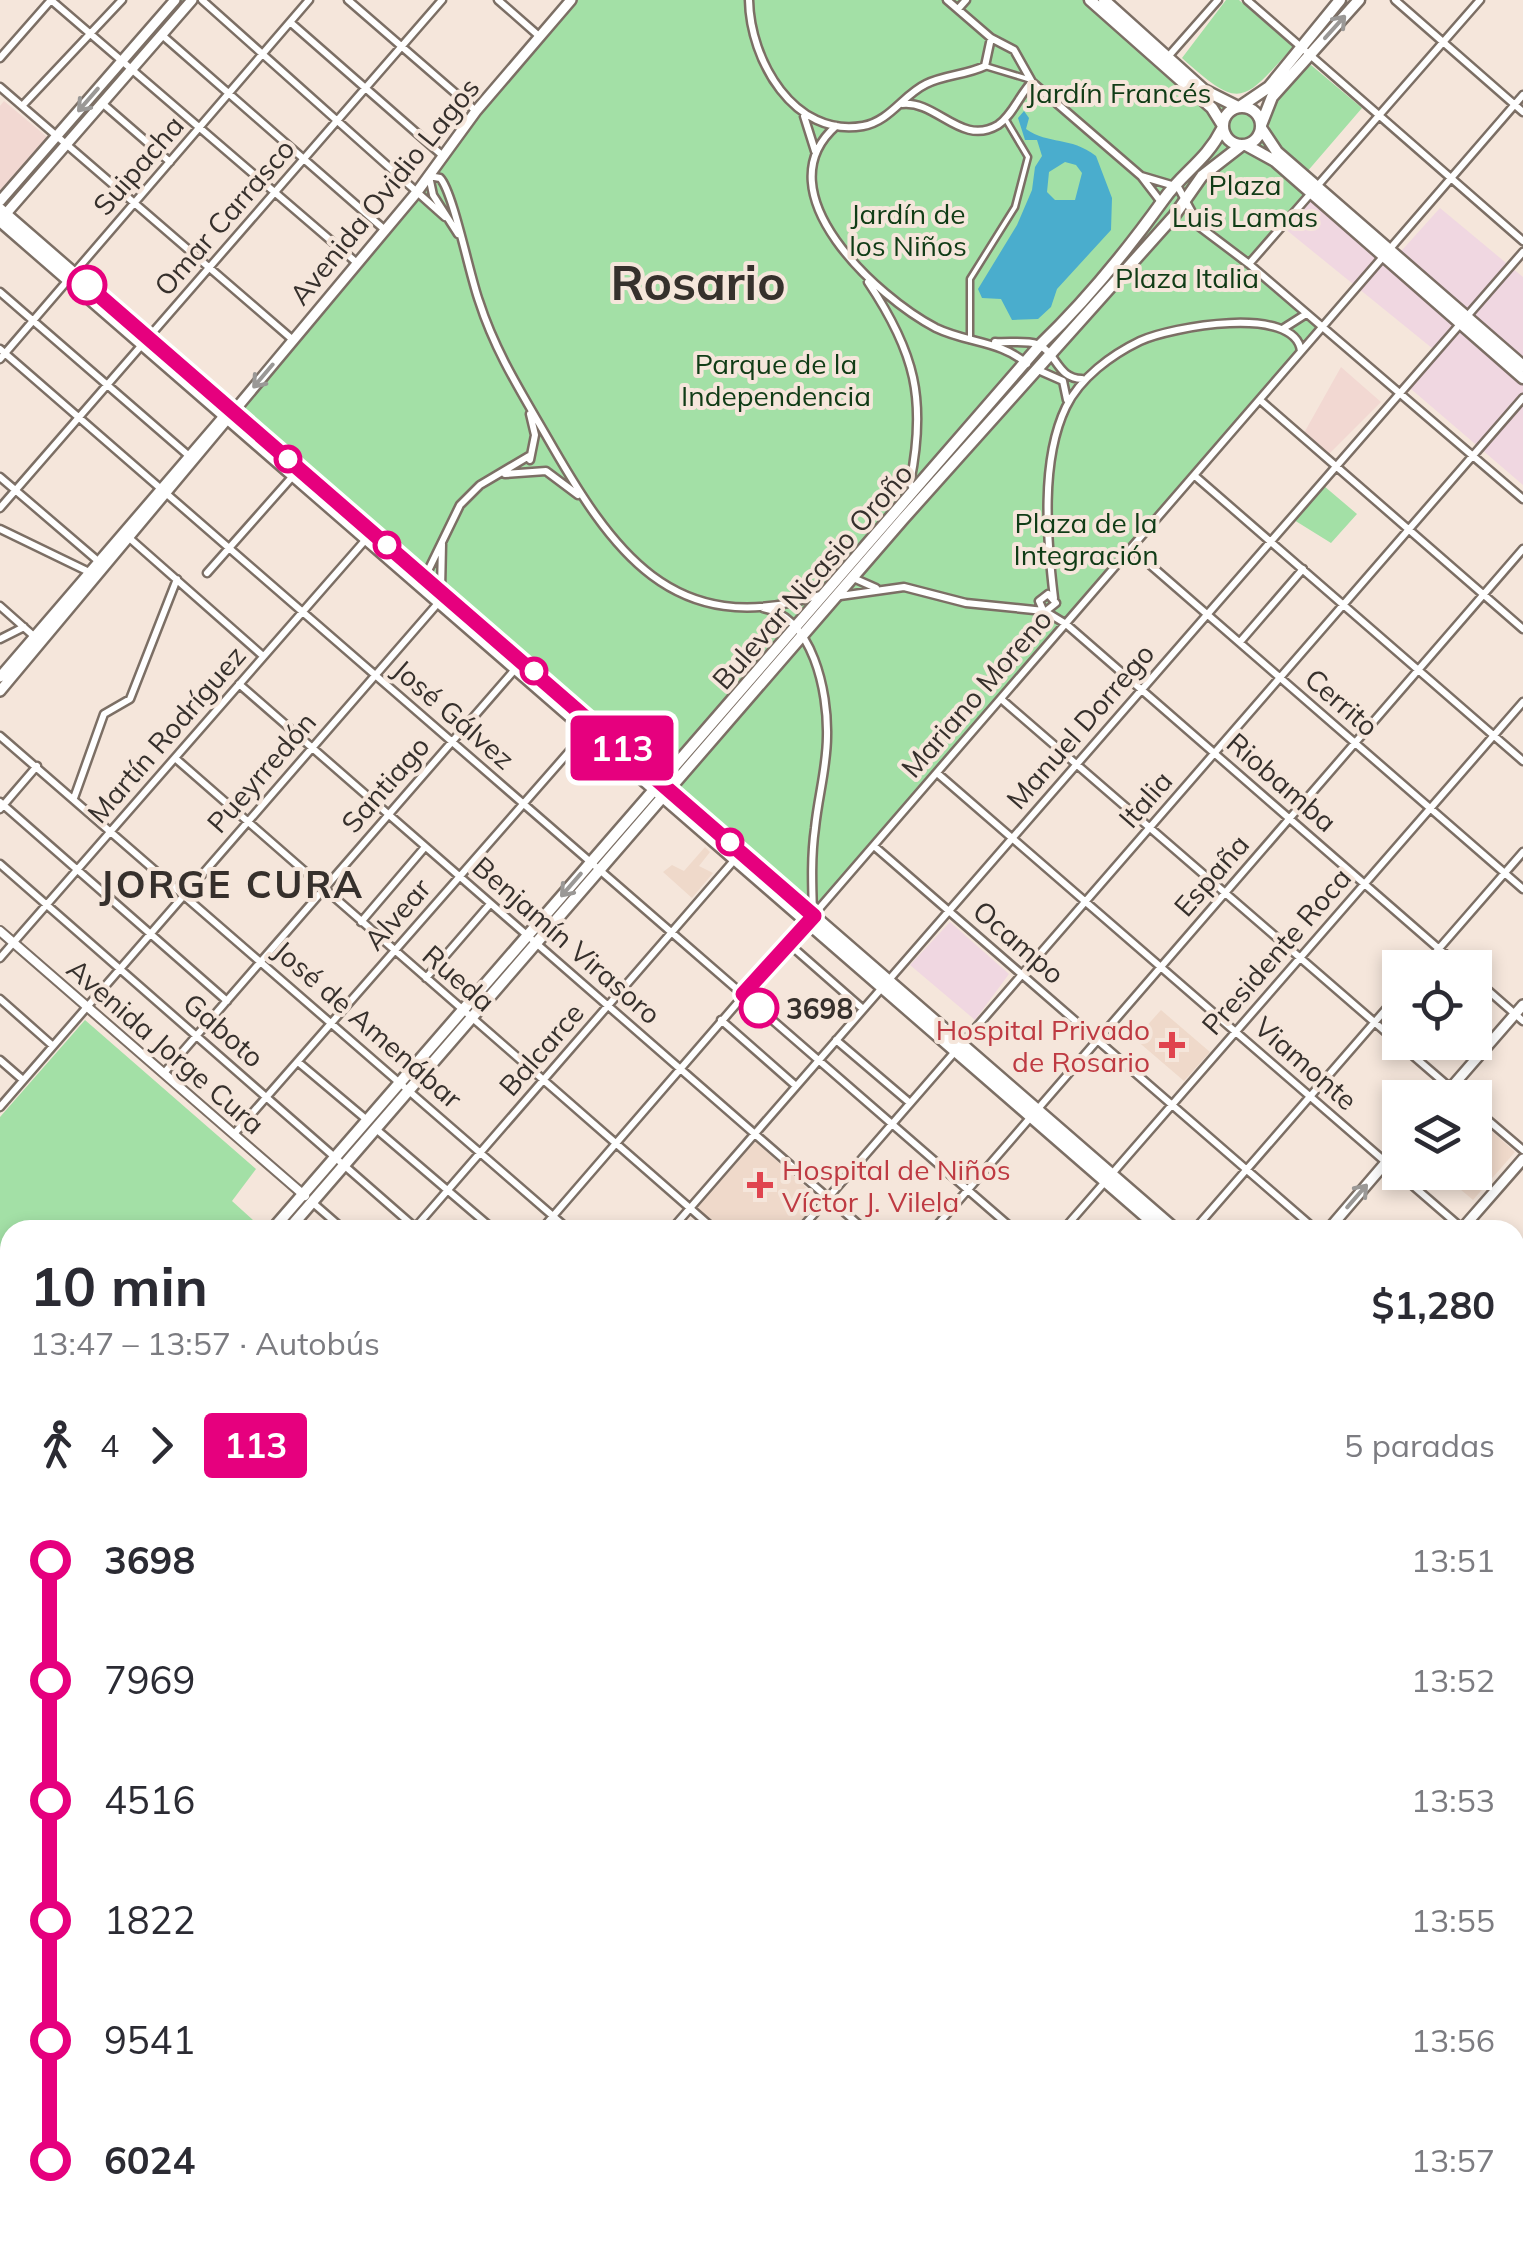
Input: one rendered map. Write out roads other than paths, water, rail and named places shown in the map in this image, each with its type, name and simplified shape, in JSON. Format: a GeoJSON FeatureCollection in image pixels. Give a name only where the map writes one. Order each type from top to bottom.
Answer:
{"type":"FeatureCollection","features":[{"type":"Feature","properties":{"kind":"main road"},"geometry":{"type":"LineString","coordinates":[[0,201],[175,0]]}},
{"type":"Feature","properties":{"kind":"main road"},"geometry":{"type":"LineString","coordinates":[[192,0],[1,216],[1109,1178],[1163,1220]]}},
{"type":"Feature","properties":{"kind":"main road","name":"Avenida Ovidio Lagos"},"geometry":{"type":"LineString","coordinates":[[0,676],[38,639],[293,340],[417,192],[476,111],[571,0]]}},
{"type":"Feature","properties":{"kind":"main road"},"geometry":{"type":"LineString","coordinates":[[1090,0],[1204,90],[1257,114],[1269,144],[1314,190],[1523,378]]}},
{"type":"Feature","properties":{"kind":"main road"},"geometry":{"type":"LineString","coordinates":[[1104,0],[1212,108],[1230,141],[1265,154],[1314,190]]}},
{"type":"Feature","properties":{"kind":"main road"},"geometry":{"type":"LineString","coordinates":[[1244,145],[1256,138],[1272,98],[1340,0]]}},
{"type":"Feature","properties":{"kind":"main road"},"geometry":{"type":"LineString","coordinates":[[1222,127],[1228,112],[1270,86],[1359,0]]}},
{"type":"Feature","properties":{"kind":"main road","name":"Bulevar Nicasio Oroño"},"geometry":{"type":"LineString","coordinates":[[283,1220],[339,1162],[367,1120],[591,862],[804,638],[840,596],[849,575],[914,491],[1112,270],[1176,186],[1202,162],[1222,127]]}},
{"type":"Feature","properties":{"kind":"main road","name":"Bulevar Nicasio Oroño"},"geometry":{"type":"LineString","coordinates":[[339,1162],[376,1129],[538,946],[826,593],[849,575],[1037,370],[1166,224],[1202,176],[1244,145]]}},
{"type":"Feature","properties":{"kind":"main road"},"geometry":{"type":"LineString","coordinates":[[1161,204],[1166,224]]}},
{"type":"Feature","properties":{"kind":"main road"},"geometry":{"type":"LineString","coordinates":[[1463,320],[1523,366]]}},
{"type":"Feature","properties":{"kind":"main road","name":"Avenida Ovidio Lagos"},"geometry":{"type":"LineString","coordinates":[[163,491],[188,454],[227,416]]}},
{"type":"Feature","properties":{"kind":"main road","name":"Avenida Ovidio Lagos"},"geometry":{"type":"LineString","coordinates":[[0,691],[89,572],[126,534]]}},
{"type":"Feature","properties":{"kind":"main road"},"geometry":{"type":"LineString","coordinates":[[1459,1080],[1519,1018],[1523,1005]]}},
{"type":"Feature","properties":{"kind":"main road"},"geometry":{"type":"LineString","coordinates":[[1471,1220],[1523,1159]]}},
{"type":"Feature","properties":{"kind":"main road"},"geometry":{"type":"LineString","coordinates":[[1337,1220],[1382,1167]]}},
{"type":"Feature","properties":{"kind":"main road"},"geometry":{"type":"LineString","coordinates":[[1109,1178],[1151,1220]]}},
{"type":"Feature","properties":{"kind":"main road","name":"Bulevar Nicasio Oroño"},"geometry":{"type":"LineString","coordinates":[[294,1220],[308,1198]]}},
{"type":"Feature","properties":{"kind":"street"},"geometry":{"type":"LineString","coordinates":[[0,58],[51,0],[273,195],[357,263]]}},
{"type":"Feature","properties":{"kind":"street"},"geometry":{"type":"LineString","coordinates":[[22,106],[122,0]]}},
{"type":"Feature","properties":{"kind":"street"},"geometry":{"type":"LineString","coordinates":[[202,0],[453,224]]}},
{"type":"Feature","properties":{"kind":"street","name":"Suipacha"},"geometry":{"type":"LineString","coordinates":[[2,354],[310,0]]}},
{"type":"Feature","properties":{"kind":"street"},"geometry":{"type":"LineString","coordinates":[[348,0],[476,111]]}},
{"type":"Feature","properties":{"kind":"street","name":"Omar Carrasco"},"geometry":{"type":"LineString","coordinates":[[0,508],[442,0]]}},
{"type":"Feature","properties":{"kind":"street"},"geometry":{"type":"LineString","coordinates":[[498,0],[539,36]]}},
{"type":"Feature","properties":{"kind":"street"},"geometry":{"type":"LineString","coordinates":[[749,0],[764,63],[803,114],[816,152],[812,183],[822,216],[901,337],[918,388],[918,431],[910,484],[914,491]]}},
{"type":"Feature","properties":{"kind":"street"},"geometry":{"type":"LineString","coordinates":[[953,3],[966,0]]}},
{"type":"Feature","properties":{"kind":"street"},"geometry":{"type":"LineString","coordinates":[[1165,60],[1218,0]]}},
{"type":"Feature","properties":{"kind":"street"},"geometry":{"type":"LineString","coordinates":[[1247,0],[1523,241]]}},
{"type":"Feature","properties":{"kind":"street"},"geometry":{"type":"LineString","coordinates":[[1395,0],[1523,112]]}},
{"type":"Feature","properties":{"kind":"street"},"geometry":{"type":"LineString","coordinates":[[1249,264],[1480,0]]}},
{"type":"Feature","properties":{"kind":"street"},"geometry":{"type":"LineString","coordinates":[[953,3],[991,38],[1014,50],[1032,82]]}},
{"type":"Feature","properties":{"kind":"street"},"geometry":{"type":"LineString","coordinates":[[290,22],[444,156]]}},
{"type":"Feature","properties":{"kind":"street"},"geometry":{"type":"LineString","coordinates":[[162,34],[385,230]]}},
{"type":"Feature","properties":{"kind":"street"},"geometry":{"type":"LineString","coordinates":[[985,66],[991,38]]}},
{"type":"Feature","properties":{"kind":"street"},"geometry":{"type":"LineString","coordinates":[[803,114],[836,126],[872,124],[927,83],[985,66],[1014,72],[1032,82],[1141,176],[1161,204]]}},
{"type":"Feature","properties":{"kind":"street"},"geometry":{"type":"LineString","coordinates":[[901,104],[922,105],[969,130],[991,128],[1006,117],[1032,82]]}},
{"type":"Feature","properties":{"kind":"street"},"geometry":{"type":"LineString","coordinates":[[0,87],[293,340]]}},
{"type":"Feature","properties":{"kind":"street","name":"Mariano Moreno"},"geometry":{"type":"LineString","coordinates":[[550,1220],[1523,96]]}},
{"type":"Feature","properties":{"kind":"street"},"geometry":{"type":"LineString","coordinates":[[102,103],[170,162]]}},
{"type":"Feature","properties":{"kind":"street"},"geometry":{"type":"LineString","coordinates":[[975,341],[970,279],[1014,208],[1028,158],[1007,128],[1006,117]]}},
{"type":"Feature","properties":{"kind":"street"},"geometry":{"type":"LineString","coordinates":[[816,152],[836,126]]}},
{"type":"Feature","properties":{"kind":"street"},"geometry":{"type":"LineString","coordinates":[[429,176],[433,195],[458,234]]}},
{"type":"Feature","properties":{"kind":"street"},"geometry":{"type":"LineString","coordinates":[[429,176],[445,183],[492,339],[579,496],[616,545],[668,587],[710,602],[757,606],[783,614],[804,638],[819,678],[828,733],[815,828],[810,919]]}},
{"type":"Feature","properties":{"kind":"street"},"geometry":{"type":"LineString","coordinates":[[1141,176],[1176,186],[1200,227],[1249,264],[1523,499]]}},
{"type":"Feature","properties":{"kind":"street","name":"Manuel Dorrego"},"geometry":{"type":"LineString","coordinates":[[680,1220],[1523,252]]}},
{"type":"Feature","properties":{"kind":"street"},"geometry":{"type":"LineString","coordinates":[[862,272],[925,322],[1006,348],[1037,370],[1063,381],[1067,393],[1050,490],[1050,572],[1055,600],[1068,621]]}},
{"type":"Feature","properties":{"kind":"street"},"geometry":{"type":"LineString","coordinates":[[0,292],[188,454]]}},
{"type":"Feature","properties":{"kind":"street"},"geometry":{"type":"LineString","coordinates":[[1064,411],[1084,379],[1137,342],[1210,324],[1284,328],[1307,314]]}},
{"type":"Feature","properties":{"kind":"street"},"geometry":{"type":"LineString","coordinates":[[1284,328],[1298,339],[1301,352]]}},
{"type":"Feature","properties":{"kind":"street"},"geometry":{"type":"LineString","coordinates":[[975,341],[1040,346],[1067,376],[1084,379]]}},
{"type":"Feature","properties":{"kind":"street","name":"José Gálvez"},"geometry":{"type":"LineString","coordinates":[[2,354],[1002,1220]]}},
{"type":"Feature","properties":{"kind":"street","name":"Italia"},"geometry":{"type":"LineString","coordinates":[[809,1220],[1523,398]]}},
{"type":"Feature","properties":{"kind":"street"},"geometry":{"type":"LineString","coordinates":[[1260,400],[1523,629]]}},
{"type":"Feature","properties":{"kind":"street"},"geometry":{"type":"LineString","coordinates":[[529,409],[535,434],[530,453],[535,469]]}},
{"type":"Feature","properties":{"kind":"street"},"geometry":{"type":"LineString","coordinates":[[423,582],[460,505],[480,485],[543,444],[555,452]]}},
{"type":"Feature","properties":{"kind":"street"},"geometry":{"type":"LineString","coordinates":[[546,472],[554,467],[555,452]]}},
{"type":"Feature","properties":{"kind":"street"},"geometry":{"type":"LineString","coordinates":[[499,476],[535,469],[560,478],[579,496]]}},
{"type":"Feature","properties":{"kind":"street"},"geometry":{"type":"LineString","coordinates":[[207,573],[296,473]]}},
{"type":"Feature","properties":{"kind":"street"},"geometry":{"type":"LineString","coordinates":[[1195,476],[1523,761]]}},
{"type":"Feature","properties":{"kind":"street"},"geometry":{"type":"LineString","coordinates":[[0,477],[98,561]]}},
{"type":"Feature","properties":{"kind":"street"},"geometry":{"type":"LineString","coordinates":[[0,528],[89,572]]}},
{"type":"Feature","properties":{"kind":"street"},"geometry":{"type":"LineString","coordinates":[[126,534],[264,656]]}},
{"type":"Feature","properties":{"kind":"street","name":"Martín Rodríguez"},"geometry":{"type":"LineString","coordinates":[[0,958],[369,536]]}},
{"type":"Feature","properties":{"kind":"street"},"geometry":{"type":"LineString","coordinates":[[440,597],[442,544]]}},
{"type":"Feature","properties":{"kind":"street","name":"Cerrito"},"geometry":{"type":"LineString","coordinates":[[1132,549],[1523,889]]}},
{"type":"Feature","properties":{"kind":"street","name":"España"},"geometry":{"type":"LineString","coordinates":[[941,1220],[1523,549]]}},
{"type":"Feature","properties":{"kind":"street"},"geometry":{"type":"LineString","coordinates":[[1240,642],[1303,569]]}},
{"type":"Feature","properties":{"kind":"street"},"geometry":{"type":"LineString","coordinates":[[1046,611],[1042,597],[1050,572]]}},
{"type":"Feature","properties":{"kind":"street"},"geometry":{"type":"LineString","coordinates":[[849,575],[877,588]]}},
{"type":"Feature","properties":{"kind":"street"},"geometry":{"type":"LineString","coordinates":[[74,798],[104,714],[130,699],[176,580]]}},
{"type":"Feature","properties":{"kind":"street"},"geometry":{"type":"LineString","coordinates":[[840,596],[877,588],[924,589],[966,603],[1046,611],[1068,621]]}},
{"type":"Feature","properties":{"kind":"street"},"geometry":{"type":"LineString","coordinates":[[757,606],[826,593]]}},
{"type":"Feature","properties":{"kind":"street","name":"Pueyrredón"},"geometry":{"type":"LineString","coordinates":[[0,1107],[440,597]]}},
{"type":"Feature","properties":{"kind":"street"},"geometry":{"type":"LineString","coordinates":[[1012,608],[1042,597],[1055,600]]}},
{"type":"Feature","properties":{"kind":"street"},"geometry":{"type":"LineString","coordinates":[[1046,611],[1055,600]]}},
{"type":"Feature","properties":{"kind":"street"},"geometry":{"type":"LineString","coordinates":[[0,606],[38,639]]}},
{"type":"Feature","properties":{"kind":"street","name":"Riobamba"},"geometry":{"type":"LineString","coordinates":[[1068,621],[1073,630],[1441,950]]}},
{"type":"Feature","properties":{"kind":"street"},"geometry":{"type":"LineString","coordinates":[[19,654],[3,638],[24,627]]}},
{"type":"Feature","properties":{"kind":"street","name":"Santiago"},"geometry":{"type":"LineString","coordinates":[[164,1074],[518,665]]}},
{"type":"Feature","properties":{"kind":"street","name":"Benjamín Virasoro"},"geometry":{"type":"LineString","coordinates":[[239,684],[853,1220]]}},
{"type":"Feature","properties":{"kind":"street"},"geometry":{"type":"LineString","coordinates":[[1002,699],[1442,1080]]}},
{"type":"Feature","properties":{"kind":"street","name":"Presidente Roca"},"geometry":{"type":"LineString","coordinates":[[1073,1220],[1523,702]]}},
{"type":"Feature","properties":{"kind":"street","name":"Alvear"},"geometry":{"type":"LineString","coordinates":[[234,1134],[590,728]]}},
{"type":"Feature","properties":{"kind":"street","name":"José de Amenábar"},"geometry":{"type":"LineString","coordinates":[[0,736],[557,1220]]}},
{"type":"Feature","properties":{"kind":"street","name":"Rueda"},"geometry":{"type":"LineString","coordinates":[[175,758],[704,1220]]}},
{"type":"Feature","properties":{"kind":"street"},"geometry":{"type":"LineString","coordinates":[[37,766],[1,805],[227,1001]]}},
{"type":"Feature","properties":{"kind":"street","name":"Viamonte"},"geometry":{"type":"LineString","coordinates":[[937,773],[1382,1159]]}},
{"type":"Feature","properties":{"kind":"street","name":"Ocampo"},"geometry":{"type":"LineString","coordinates":[[874,846],[1304,1220]]}},
{"type":"Feature","properties":{"kind":"street"},"geometry":{"type":"LineString","coordinates":[[361,922],[426,847]]}},
{"type":"Feature","properties":{"kind":"street"},"geometry":{"type":"LineString","coordinates":[[1439,948],[1523,852]]}},
{"type":"Feature","properties":{"kind":"street","name":"Balcarce"},"geometry":{"type":"LineString","coordinates":[[423,1220],[738,856]]}},
{"type":"Feature","properties":{"kind":"street","name":"Gaboto"},"geometry":{"type":"LineString","coordinates":[[0,864],[406,1220]]}},
{"type":"Feature","properties":{"kind":"street"},"geometry":{"type":"LineString","coordinates":[[426,978],[490,904]]}},
{"type":"Feature","properties":{"kind":"street","name":"Avenida Jorge Cura"},"geometry":{"type":"LineString","coordinates":[[0,931],[308,1198]]}},
{"type":"Feature","properties":{"kind":"street"},"geometry":{"type":"LineString","coordinates":[[788,944],[863,1009]]}},
{"type":"Feature","properties":{"kind":"street"},"geometry":{"type":"LineString","coordinates":[[1492,994],[1519,1018]]}},
{"type":"Feature","properties":{"kind":"street"},"geometry":{"type":"LineString","coordinates":[[0,999],[53,1046]]}},
{"type":"Feature","properties":{"kind":"street"},"geometry":{"type":"LineString","coordinates":[[1203,1220],[1382,1014]]}},
{"type":"Feature","properties":{"kind":"street"},"geometry":{"type":"LineString","coordinates":[[721,1020],[796,1086]]}},
{"type":"Feature","properties":{"kind":"street"},"geometry":{"type":"LineString","coordinates":[[836,1040],[910,1103]]}},
{"type":"Feature","properties":{"kind":"street"},"geometry":{"type":"LineString","coordinates":[[0,1060],[23,1080]]}},
{"type":"Feature","properties":{"kind":"street"},"geometry":{"type":"LineString","coordinates":[[298,1062],[367,1120]]}},
{"type":"Feature","properties":{"kind":"street"},"geometry":{"type":"LineString","coordinates":[[1492,1124],[1523,1150]]}},
{"type":"Feature","properties":{"kind":"street"},"geometry":{"type":"LineString","coordinates":[[376,1129],[482,1220]]}},
{"type":"Feature","properties":{"kind":"street","name":"Viamonte"},"geometry":{"type":"LineString","coordinates":[[1417,1190],[1451,1220]]}},
{"type":"Feature","properties":{"kind":"street"},"geometry":{"type":"LineString","coordinates":[[308,1198],[333,1220]]}},
{"type":"Feature","properties":{"kind":"water"},"geometry":{"type":"Polygon","coordinates":[[[1024,111],[1029,118],[1026,129],[1096,156],[1112,198],[1111,230],[1057,289],[1051,307],[1038,319],[1012,320],[1001,299],[982,298],[978,289],[1017,225],[1042,156],[1037,140],[1025,140],[1018,118],[1024,111]],[[1065,162],[1049,172],[1047,192],[1055,200],[1075,200],[1082,173],[1076,165],[1065,162]]]}},
{"type":"Feature","properties":{"kind":"place","name":"3698"},"geometry":{"type":"Point","coordinates":[759,1008]}},
{"type":"Feature","properties":{"kind":"place","name":"Hospital Privado de Rosario"},"geometry":{"type":"Point","coordinates":[1172,1045]}},
{"type":"Feature","properties":{"kind":"place","name":"Hospital de Niños Víctor J. Vilela"},"geometry":{"type":"Point","coordinates":[760,1185]}},
{"type":"Feature","properties":{"kind":"district","name":"Rosario"},"geometry":{"type":"Point","coordinates":[698,282]}},
{"type":"Feature","properties":{"kind":"district","name":"JORGE CURA"},"geometry":{"type":"Point","coordinates":[232,884]}},
{"type":"Feature","properties":{"kind":"park label","name":"Jardín Francés"},"geometry":{"type":"Point","coordinates":[1119,92]}},
{"type":"Feature","properties":{"kind":"park label","name":"Plaza Luis Lamas"},"geometry":{"type":"Point","coordinates":[1245,200]}},
{"type":"Feature","properties":{"kind":"park label","name":"Jardín de los Niños"},"geometry":{"type":"Point","coordinates":[908,229]}},
{"type":"Feature","properties":{"kind":"park label","name":"Plaza Italia"},"geometry":{"type":"Point","coordinates":[1187,277]}},
{"type":"Feature","properties":{"kind":"park label","name":"Parque de la Independencia"},"geometry":{"type":"Point","coordinates":[776,379]}},
{"type":"Feature","properties":{"kind":"park label","name":"Plaza de la Integración"},"geometry":{"type":"Point","coordinates":[1086,538]}}]}
